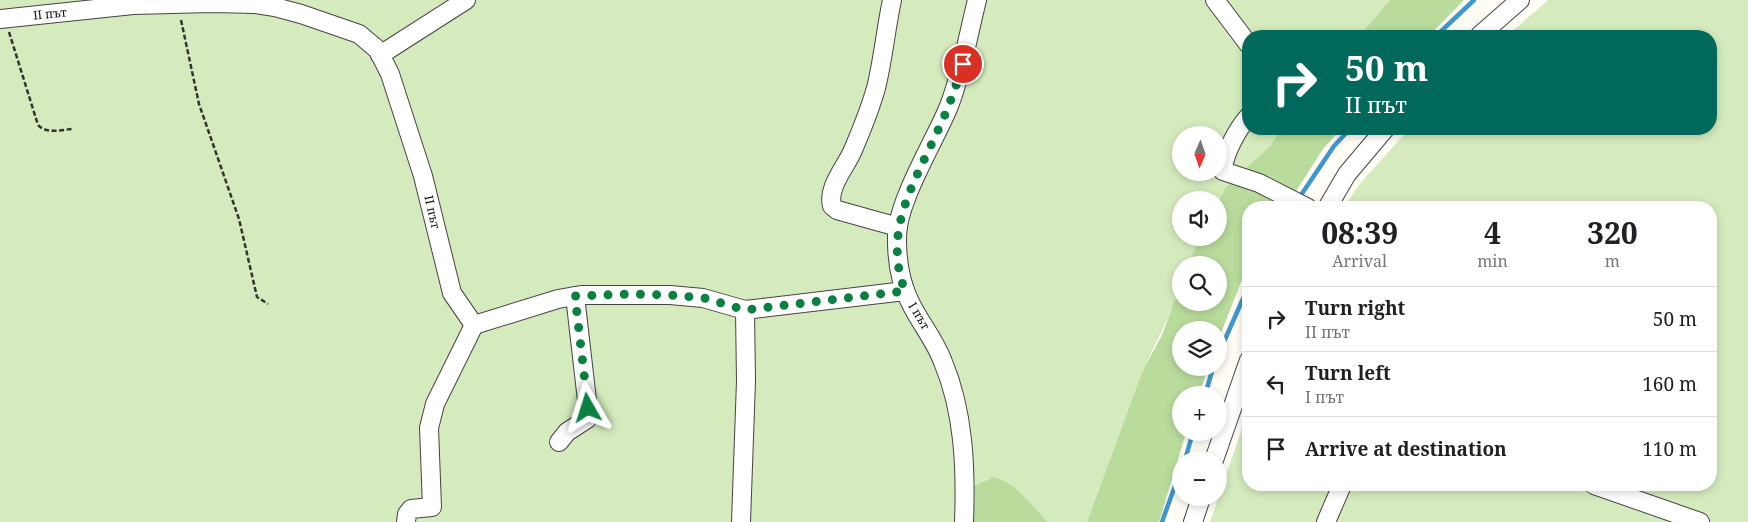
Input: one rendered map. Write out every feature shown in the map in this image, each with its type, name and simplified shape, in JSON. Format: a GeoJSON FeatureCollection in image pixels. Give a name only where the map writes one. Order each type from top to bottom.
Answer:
{"type":"FeatureCollection","features":[{"type":"Feature","properties":{"kind":"street"},"geometry":{"type":"LineString","coordinates":[[380,55],[466,0]]}},
{"type":"Feature","properties":{"kind":"street"},"geometry":{"type":"LineString","coordinates":[[892,0],[876,86],[858,139],[849,160],[831,191],[830,200],[832,206],[837,210],[898,227]]}},
{"type":"Feature","properties":{"kind":"street","name":"І път"},"geometry":{"type":"LineString","coordinates":[[964,522],[965,499],[962,438],[957,405],[943,360],[905,291],[896,237],[899,219],[949,107],[958,79],[976,0]]}},
{"type":"Feature","properties":{"kind":"street"},"geometry":{"type":"LineString","coordinates":[[1215,0],[1242,36]]}},
{"type":"Feature","properties":{"kind":"street"},"geometry":{"type":"LineString","coordinates":[[1486,30],[1520,0]]}},
{"type":"Feature","properties":{"kind":"street","name":"ІІ път"},"geometry":{"type":"LineString","coordinates":[[3,19],[134,5],[220,3],[275,7],[302,14],[359,34],[378,50],[390,74],[423,176],[452,293],[474,325]]}},
{"type":"Feature","properties":{"kind":"street"},"geometry":{"type":"LineString","coordinates":[[1242,126],[1232,140],[1223,164],[1223,171],[1266,187],[1295,201]]}},
{"type":"Feature","properties":{"kind":"street"},"geometry":{"type":"LineString","coordinates":[[1331,201],[1347,174],[1380,135]]}},
{"type":"Feature","properties":{"kind":"street"},"geometry":{"type":"LineString","coordinates":[[406,522],[406,514],[411,509],[432,507],[429,428],[435,404],[474,325],[558,299],[575,296],[670,295],[704,298],[745,310],[905,291]]}},
{"type":"Feature","properties":{"kind":"street"},"geometry":{"type":"LineString","coordinates":[[559,442],[566,432],[587,419],[588,408],[575,296]]}},
{"type":"Feature","properties":{"kind":"street"},"geometry":{"type":"LineString","coordinates":[[740,522],[746,381],[745,310]]}},
{"type":"Feature","properties":{"kind":"street"},"geometry":{"type":"LineString","coordinates":[[1217,451],[1242,380]]}},
{"type":"Feature","properties":{"kind":"street"},"geometry":{"type":"LineString","coordinates":[[1326,522],[1339,491]]}},
{"type":"Feature","properties":{"kind":"street"},"geometry":{"type":"LineString","coordinates":[[1611,491],[1700,522]]}},
{"type":"Feature","properties":{"kind":"street"},"geometry":{"type":"LineString","coordinates":[[1192,522],[1198,506]]}},
{"type":"Feature","properties":{"kind":"path"},"geometry":{"type":"LineString","coordinates":[[177,4],[199,104],[239,219],[257,297],[268,304]]}},
{"type":"Feature","properties":{"kind":"path"},"geometry":{"type":"LineString","coordinates":[[3,19],[38,125],[42,129],[50,130],[72,129]]}},
{"type":"Feature","properties":{"kind":"green space"},"geometry":{"type":"Polygon","coordinates":[[[0,0],[1390,0],[1364,30],[1242,30],[1242,135],[1277,135],[1271,145],[1224,191],[1172,191],[1172,246],[1196,246],[1192,256],[1172,256],[1172,309],[1142,372],[1087,522],[1048,522],[1011,484],[999,478],[992,478],[973,486],[971,522],[0,522],[0,0]]]}},
{"type":"Feature","properties":{"kind":"green space"},"geometry":{"type":"Polygon","coordinates":[[[1390,0],[1464,0],[1435,30],[1364,30],[1390,0]]]}},
{"type":"Feature","properties":{"kind":"green space"},"geometry":{"type":"Polygon","coordinates":[[[1548,0],[1748,0],[1748,522],[1210,522],[1215,506],[1227,506],[1227,472],[1242,428],[1242,491],[1717,491],[1717,201],[1348,201],[1358,186],[1404,135],[1717,135],[1717,30],[1514,30],[1548,0]]]}},
{"type":"Feature","properties":{"kind":"green space"},"geometry":{"type":"Polygon","coordinates":[[[1277,135],[1336,135],[1323,149],[1290,201],[1242,201],[1242,280],[1226,321],[1172,321],[1172,376],[1205,376],[1202,386],[1172,386],[1172,441],[1184,441],[1181,451],[1172,451],[1172,479],[1159,522],[1087,522],[1142,372],[1162,335],[1172,308],[1172,311],[1227,311],[1227,256],[1192,256],[1196,246],[1227,246],[1227,191],[1224,191],[1271,145],[1277,135]]]}},
{"type":"Feature","properties":{"kind":"green space"},"geometry":{"type":"Polygon","coordinates":[[[993,477],[1008,482],[1048,522],[971,522],[973,486],[993,477]]]}},
{"type":"Feature","properties":{"kind":"waterway"},"geometry":{"type":"LineString","coordinates":[[1442,30],[1474,0]]}},
{"type":"Feature","properties":{"kind":"waterway"},"geometry":{"type":"LineString","coordinates":[[1299,198],[1334,146],[1344,135]]}},
{"type":"Feature","properties":{"kind":"waterway"},"geometry":{"type":"LineString","coordinates":[[1227,335],[1242,301]]}},
{"type":"Feature","properties":{"kind":"waterway"},"geometry":{"type":"LineString","coordinates":[[1208,386],[1211,376]]}},
{"type":"Feature","properties":{"kind":"waterway"},"geometry":{"type":"LineString","coordinates":[[1188,451],[1190,441]]}},
{"type":"Feature","properties":{"kind":"waterway"},"geometry":{"type":"LineString","coordinates":[[1162,522],[1172,494]]}},
{"type":"Feature","properties":{"kind":"route"},"geometry":{"type":"LineString","coordinates":[[588,408],[575,296],[670,295],[704,298],[745,310],[905,291],[896,237],[899,219],[949,107],[963,64]]}}]}
